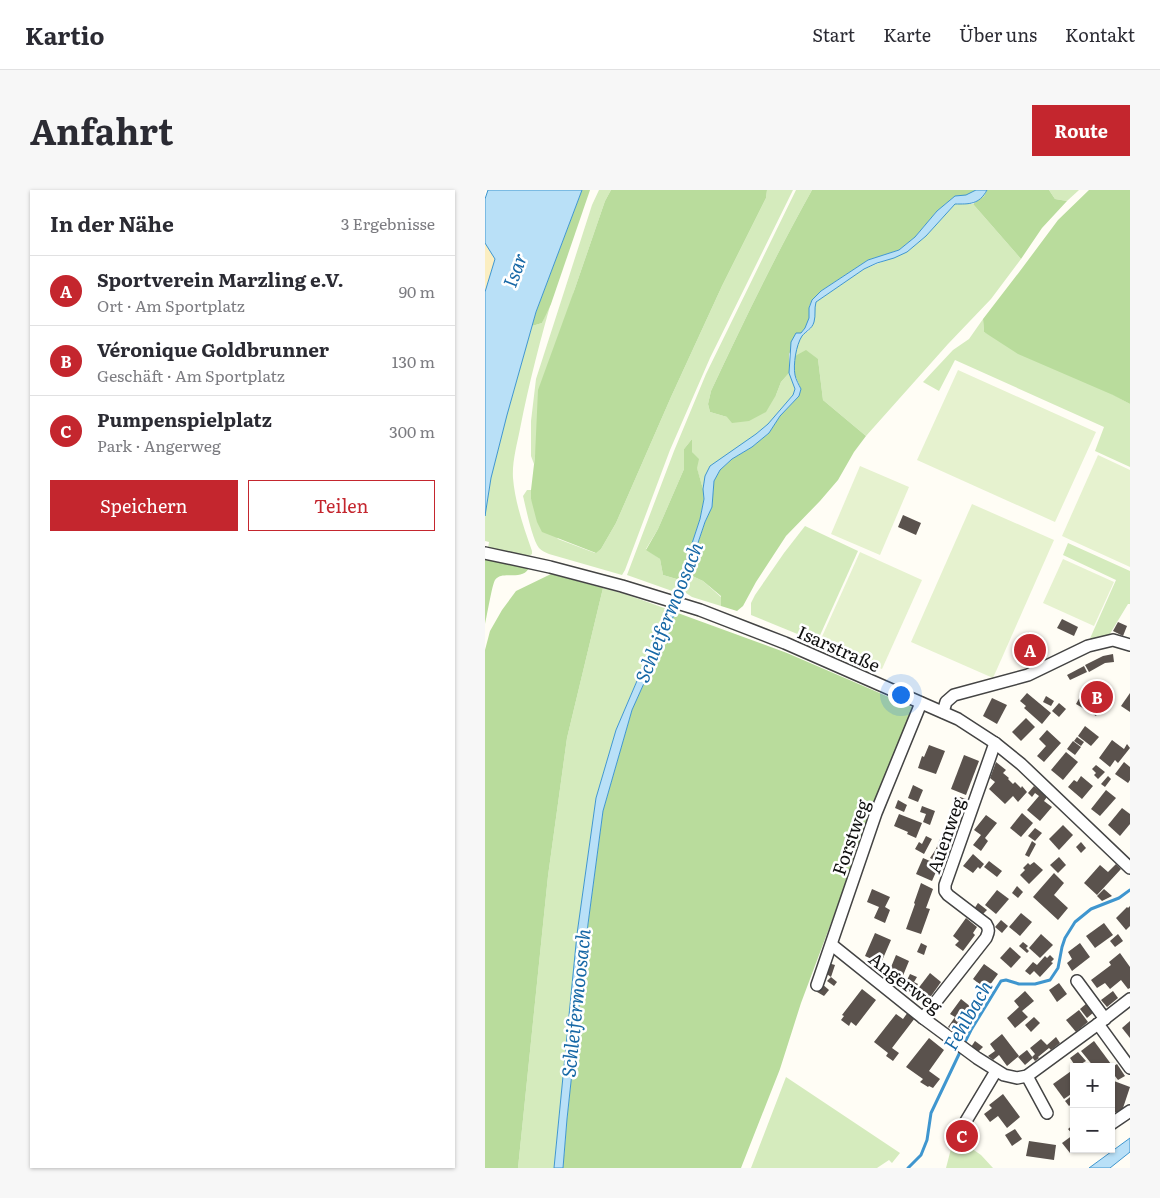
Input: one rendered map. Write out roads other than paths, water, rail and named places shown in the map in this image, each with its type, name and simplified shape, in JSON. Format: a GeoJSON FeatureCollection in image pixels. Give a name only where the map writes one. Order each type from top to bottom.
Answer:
{"type":"FeatureCollection","features":[{"type":"Feature","properties":{"kind":"street","name":"Isarstraße"},"geometry":{"type":"LineString","coordinates":[[485,553],[622,586],[700,610],[785,643],[943,712],[967,724],[1021,764],[1130,868]]}},
{"type":"Feature","properties":{"kind":"street"},"geometry":{"type":"LineString","coordinates":[[943,712],[946,702],[954,695],[1028,674],[1088,646],[1113,640],[1130,645]]}},
{"type":"Feature","properties":{"kind":"street","name":"Forstweg"},"geometry":{"type":"LineString","coordinates":[[817,985],[876,813],[921,703]]}},
{"type":"Feature","properties":{"kind":"street","name":"Auenweg"},"geometry":{"type":"LineString","coordinates":[[923,1018],[988,933],[989,928],[986,924],[948,895],[945,891],[945,885],[995,743]]}},
{"type":"Feature","properties":{"kind":"street","name":"Angerweg"},"geometry":{"type":"LineString","coordinates":[[832,945],[961,1047],[1004,1075],[1017,1078],[1027,1076]]}},
{"type":"Feature","properties":{"kind":"street"},"geometry":{"type":"LineString","coordinates":[[1077,981],[1130,1068]]}},
{"type":"Feature","properties":{"kind":"street"},"geometry":{"type":"LineString","coordinates":[[1047,1113],[1027,1076],[1130,1000]]}},
{"type":"Feature","properties":{"kind":"street"},"geometry":{"type":"LineString","coordinates":[[966,1121],[996,1070]]}},
{"type":"Feature","properties":{"kind":"street"},"geometry":{"type":"LineString","coordinates":[[1115,1121],[1130,1111]]}},
{"type":"Feature","properties":{"kind":"water","name":"Isar"},"geometry":{"type":"Polygon","coordinates":[[[488,190],[582,190],[536,312],[491,478],[485,516],[485,292],[495,259],[485,243],[485,199],[488,190]]]}},
{"type":"Feature","properties":{"kind":"water","name":"Schleifermoosach"},"geometry":{"type":"Polygon","coordinates":[[[976,190],[987,190],[981,199],[973,203],[955,204],[926,236],[907,252],[864,269],[816,302],[815,319],[798,344],[794,366],[795,375],[801,389],[799,396],[780,416],[769,433],[752,447],[732,459],[720,470],[714,481],[712,507],[705,522],[671,623],[632,710],[603,811],[588,924],[563,1168],[554,1168],[577,934],[596,798],[616,730],[680,580],[700,519],[704,499],[705,476],[710,466],[768,424],[793,395],[795,389],[789,373],[791,342],[796,333],[801,333],[805,328],[812,300],[821,291],[868,260],[899,250],[915,237],[937,211],[955,196],[966,195],[976,190]]]}},
{"type":"Feature","properties":{"kind":"water"},"geometry":{"type":"Polygon","coordinates":[[[1130,1138],[1130,1152],[1110,1168],[1089,1168],[1110,1153],[1115,1153],[1115,1149],[1130,1138]]]}},
{"type":"Feature","properties":{"kind":"waterway","name":"Fehlbach"},"geometry":{"type":"LineString","coordinates":[[964,1044],[1001,981],[1035,984],[1050,980],[1058,968],[1065,938],[1075,922],[1091,909],[1119,898],[1130,890]]}},
{"type":"Feature","properties":{"kind":"waterway","name":"Fehlbach"},"geometry":{"type":"LineString","coordinates":[[908,1168],[921,1155],[927,1140],[931,1113],[961,1050]]}},
{"type":"Feature","properties":{"kind":"place","name":"Sportverein Marzling e.V."},"geometry":{"type":"Point","coordinates":[1030,650]}},
{"type":"Feature","properties":{"kind":"place","name":"Véronique Goldbrunner"},"geometry":{"type":"Point","coordinates":[1097,697]}},
{"type":"Feature","properties":{"kind":"place","name":"Pumpenspielplatz"},"geometry":{"type":"Point","coordinates":[962,1136]}}]}
